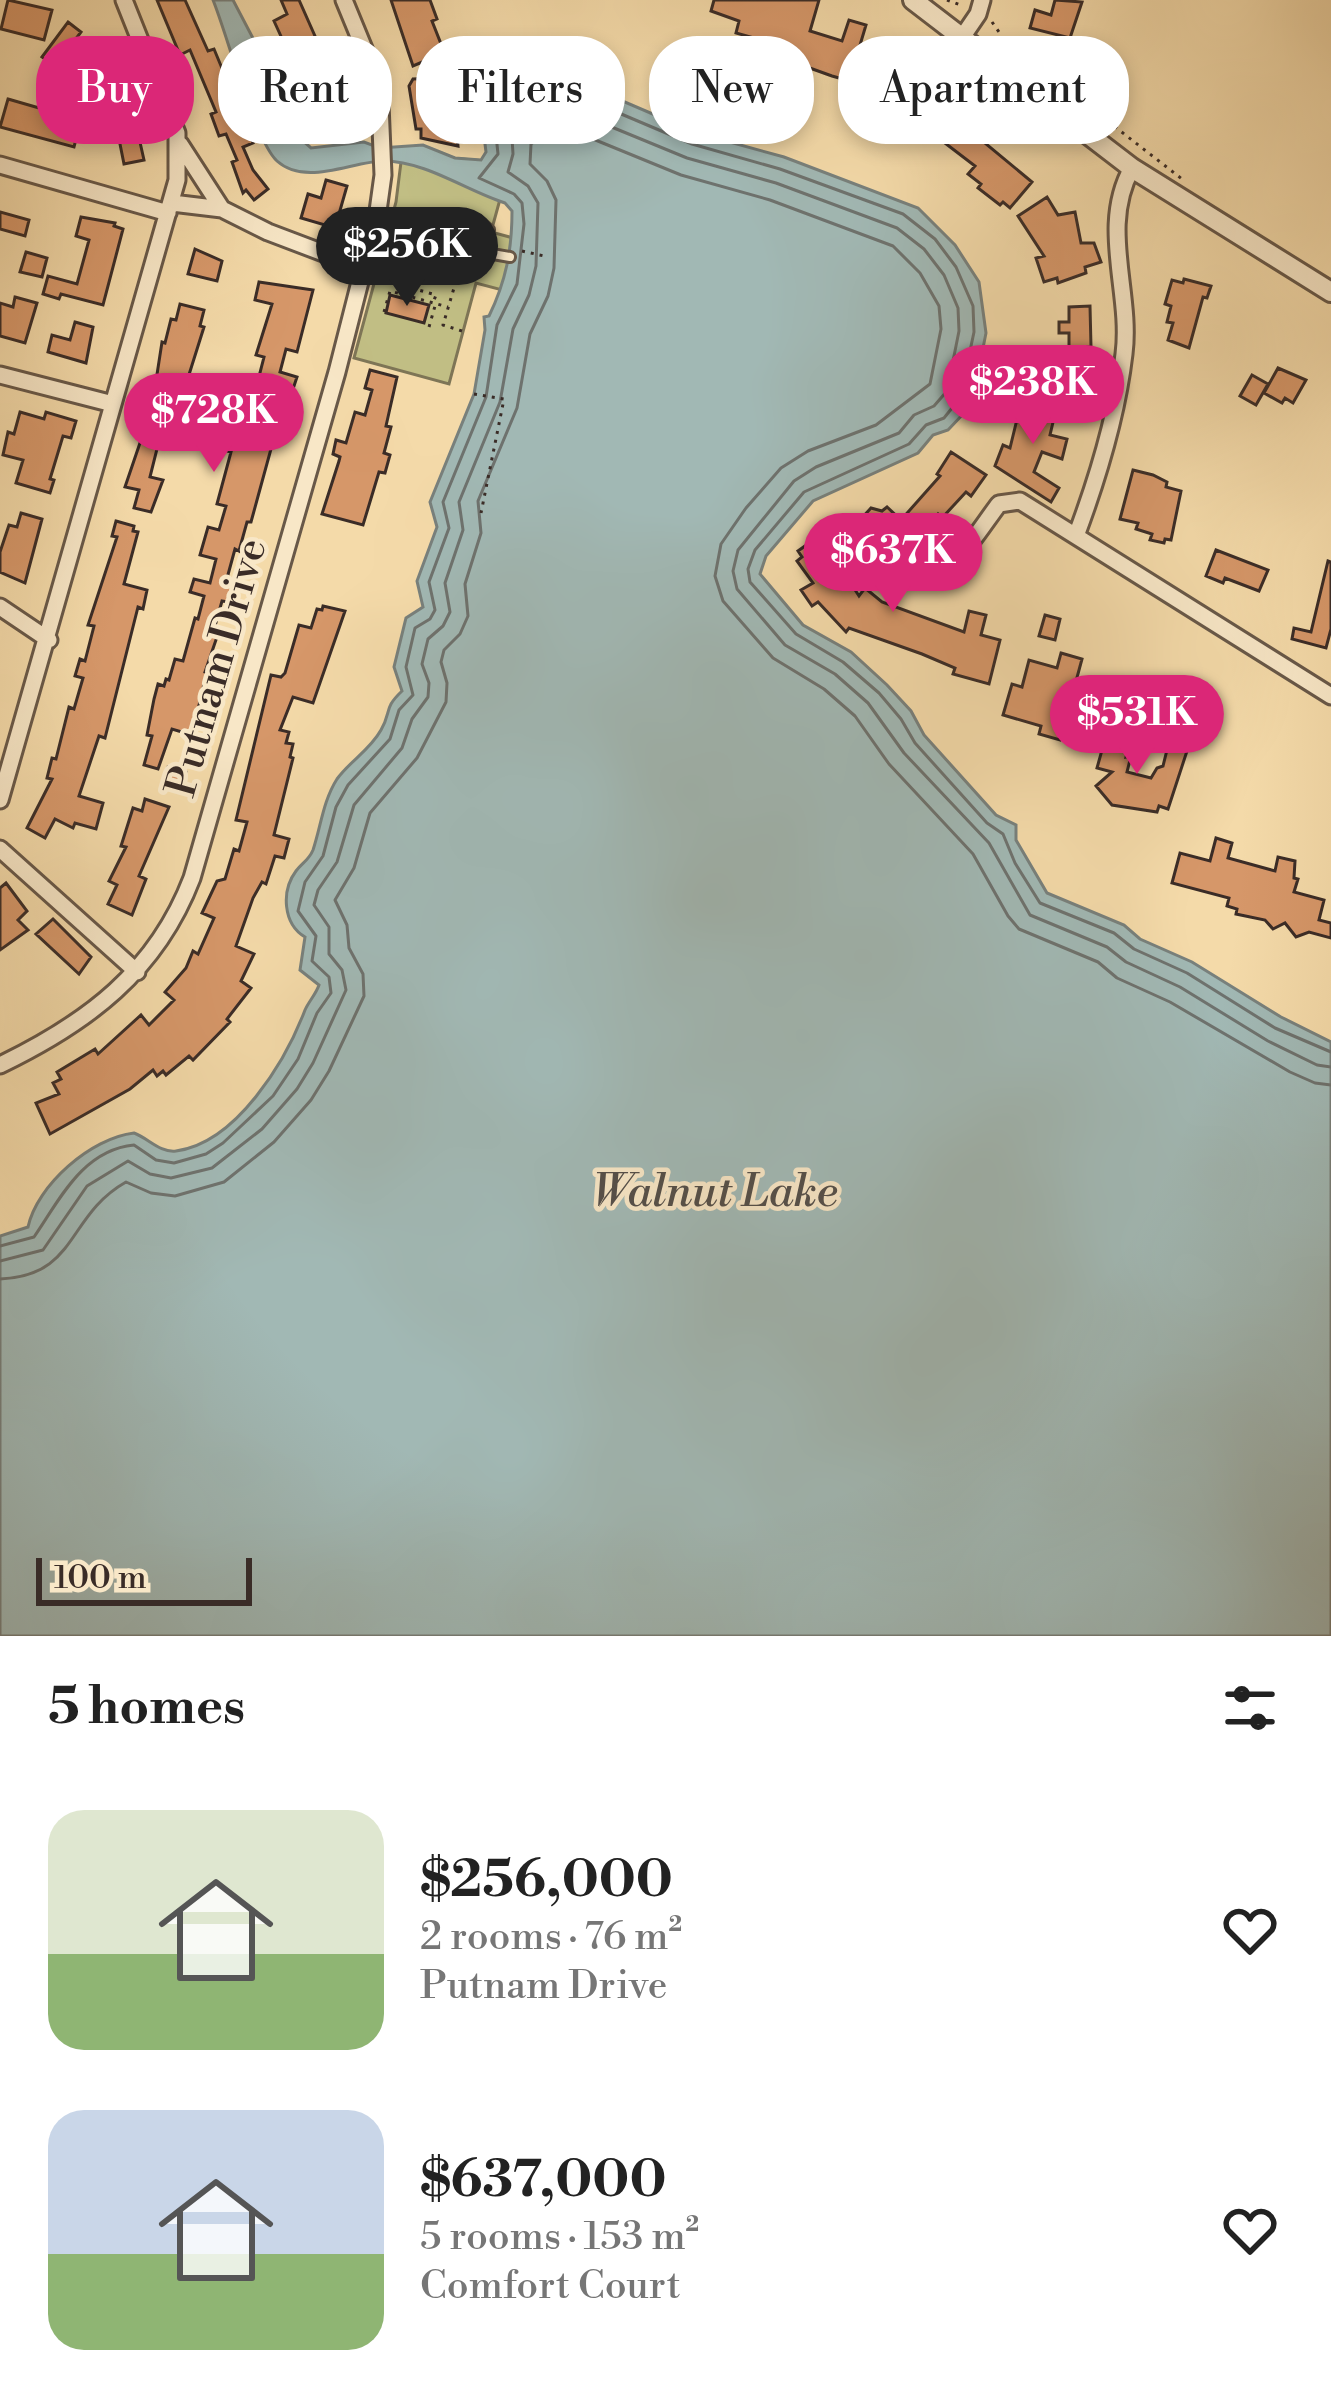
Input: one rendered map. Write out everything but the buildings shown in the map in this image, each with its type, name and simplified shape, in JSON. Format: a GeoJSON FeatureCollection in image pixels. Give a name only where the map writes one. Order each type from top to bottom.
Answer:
{"type":"FeatureCollection","features":[{"type":"Feature","properties":{"kind":"street"},"geometry":{"type":"LineString","coordinates":[[124,0],[139,36]]}},
{"type":"Feature","properties":{"kind":"street","name":"Putnam Drive"},"geometry":{"type":"LineString","coordinates":[[0,1065],[72,1027],[111,999],[165,934],[192,878],[337,372],[370,273],[383,175],[383,134],[374,76],[344,0]]}},
{"type":"Feature","properties":{"kind":"street"},"geometry":{"type":"LineString","coordinates":[[913,0],[957,36]]}},
{"type":"Feature","properties":{"kind":"street"},"geometry":{"type":"LineString","coordinates":[[963,36],[980,7]]}},
{"type":"Feature","properties":{"kind":"street"},"geometry":{"type":"LineString","coordinates":[[0,800],[170,208],[179,144]]}},
{"type":"Feature","properties":{"kind":"street"},"geometry":{"type":"LineString","coordinates":[[179,144],[222,209]]}},
{"type":"Feature","properties":{"kind":"street"},"geometry":{"type":"LineString","coordinates":[[1100,144],[1331,292]]}},
{"type":"Feature","properties":{"kind":"street"},"geometry":{"type":"LineString","coordinates":[[0,165],[170,208],[222,209],[370,273]]}},
{"type":"Feature","properties":{"kind":"street"},"geometry":{"type":"LineString","coordinates":[[1076,536],[1124,357],[1124,309],[1116,261],[1123,184],[1132,168]]}},
{"type":"Feature","properties":{"kind":"street"},"geometry":{"type":"LineString","coordinates":[[0,375],[113,404]]}},
{"type":"Feature","properties":{"kind":"street"},"geometry":{"type":"LineString","coordinates":[[879,556],[919,580],[934,579],[948,570],[999,504],[1020,502],[1331,696]]}},
{"type":"Feature","properties":{"kind":"street"},"geometry":{"type":"LineString","coordinates":[[0,607],[49,640]]}},
{"type":"Feature","properties":{"kind":"street"},"geometry":{"type":"LineString","coordinates":[[0,849],[137,971]]}},
{"type":"Feature","properties":{"kind":"lane"},"geometry":{"type":"LineString","coordinates":[[449,243],[458,223],[477,220],[489,230],[482,250]]}},
{"type":"Feature","properties":{"kind":"lane"},"geometry":{"type":"LineString","coordinates":[[373,232],[507,252]]}},
{"type":"Feature","properties":{"kind":"path"},"geometry":{"type":"LineString","coordinates":[[947,0],[980,7],[1006,42],[1184,180]]}},
{"type":"Feature","properties":{"kind":"path"},"geometry":{"type":"LineString","coordinates":[[507,252],[544,256]]}},
{"type":"Feature","properties":{"kind":"path"},"geometry":{"type":"LineString","coordinates":[[462,331],[443,325],[462,261],[487,268]]}},
{"type":"Feature","properties":{"kind":"path"},"geometry":{"type":"LineString","coordinates":[[370,273],[436,295],[429,327]]}},
{"type":"Feature","properties":{"kind":"path"},"geometry":{"type":"LineString","coordinates":[[404,295],[406,287]]}},
{"type":"Feature","properties":{"kind":"path"},"geometry":{"type":"LineString","coordinates":[[384,312],[390,291],[448,307]]}},
{"type":"Feature","properties":{"kind":"path"},"geometry":{"type":"LineString","coordinates":[[989,356],[1015,358],[1013,374]]}},
{"type":"Feature","properties":{"kind":"path"},"geometry":{"type":"LineString","coordinates":[[475,394],[504,399],[481,513]]}},
{"type":"Feature","properties":{"kind":"shaded area"},"geometry":{"type":"Polygon","coordinates":[[[402,154],[510,163],[491,232],[554,249],[540,300],[476,283],[449,384],[354,358],[396,202],[402,154]]]}},
{"type":"Feature","properties":{"kind":"shaded area"},"geometry":{"type":"Polygon","coordinates":[[[983,349],[1020,352],[1015,374],[1111,386],[1108,399],[1011,386],[1006,403],[973,398],[983,349]]]}},
{"type":"Feature","properties":{"kind":"water","name":"Walnut Lake"},"geometry":{"type":"Polygon","coordinates":[[[213,0],[233,0],[252,36],[225,36],[213,0]]]}},
{"type":"Feature","properties":{"kind":"water","name":"Walnut Lake"},"geometry":{"type":"Polygon","coordinates":[[[625,102],[649,112],[649,144],[737,144],[784,157],[918,208],[955,245],[979,282],[986,333],[973,398],[948,430],[933,435],[918,453],[813,501],[766,556],[760,574],[803,625],[851,652],[887,685],[911,711],[924,735],[996,815],[1016,825],[1016,840],[1047,893],[1124,925],[1140,939],[1192,962],[1331,1042],[1331,1636],[0,1636],[0,1236],[28,1227],[54,1180],[101,1144],[134,1133],[159,1148],[176,1151],[219,1133],[256,1096],[285,1052],[319,985],[300,970],[305,937],[289,916],[288,888],[313,850],[337,779],[376,737],[402,691],[394,667],[406,618],[423,607],[417,581],[437,527],[430,502],[474,394],[484,317],[495,303],[509,252],[512,211],[505,203],[430,171],[384,161],[301,172],[277,161],[266,144],[311,148],[423,145],[455,158],[481,160],[485,144],[625,144],[625,102]]]}}]}
